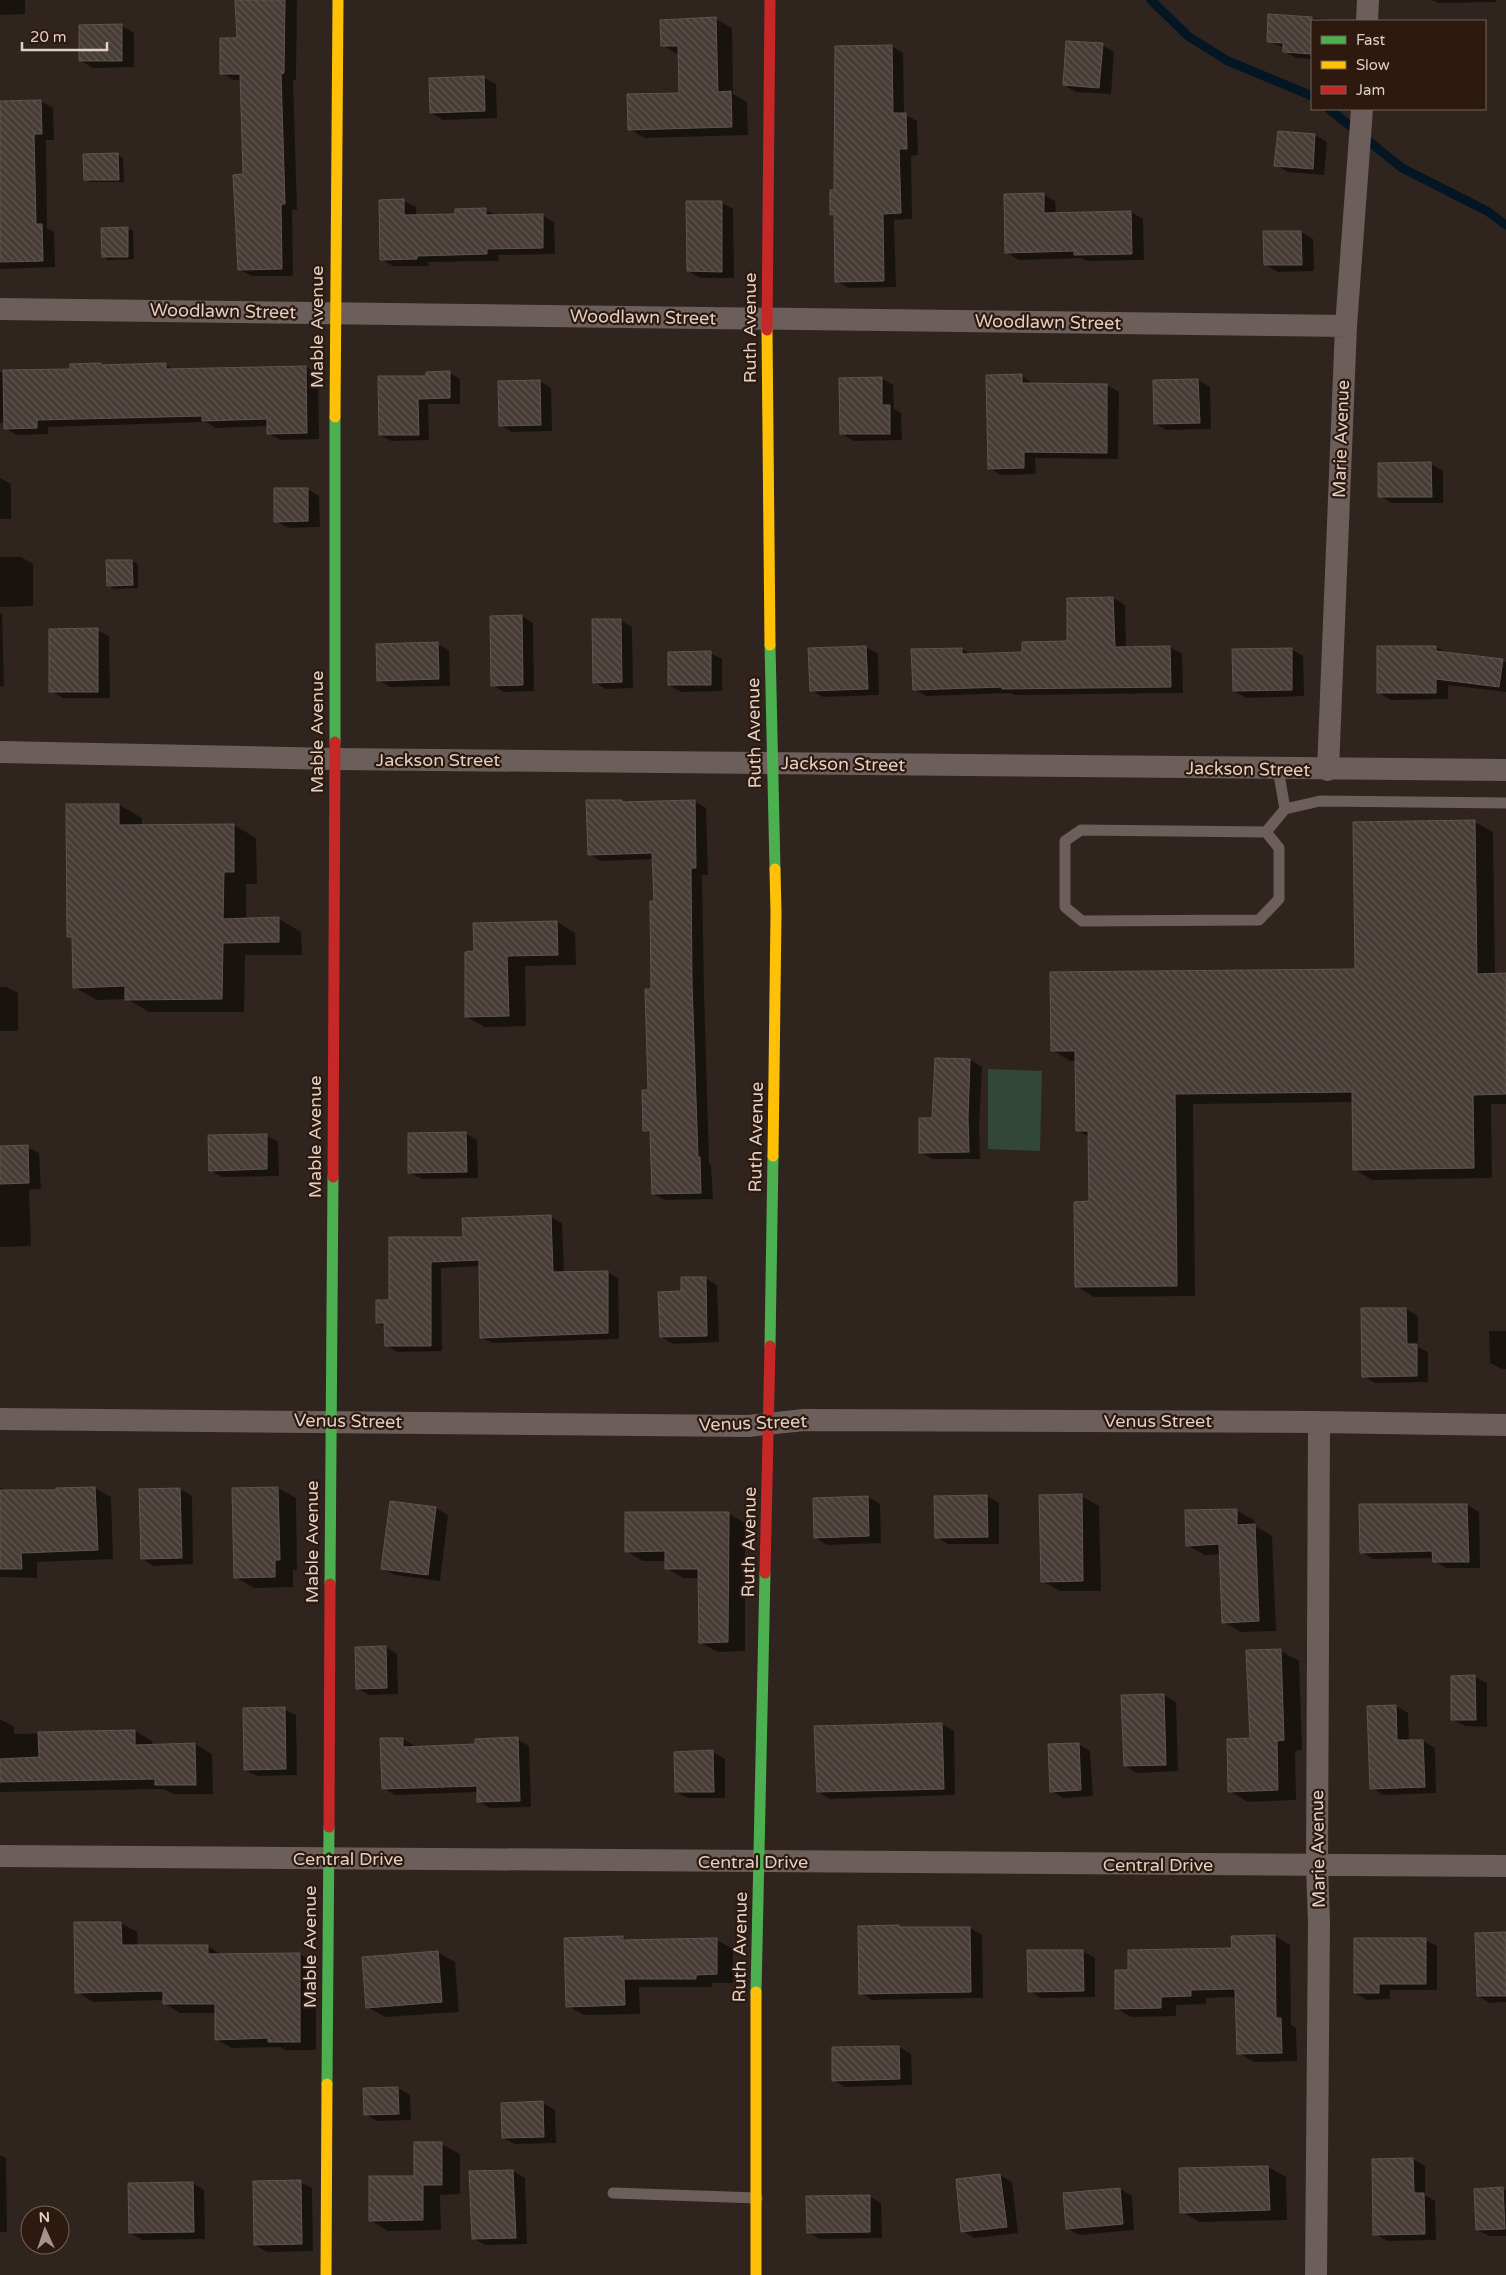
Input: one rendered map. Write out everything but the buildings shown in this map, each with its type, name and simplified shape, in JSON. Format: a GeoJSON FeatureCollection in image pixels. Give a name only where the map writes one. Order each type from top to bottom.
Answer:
{"type":"FeatureCollection","features":[{"type":"Feature","properties":{"kind":"street","name":"Mable Avenue"},"geometry":{"type":"LineString","coordinates":[[326,2275],[338,0]]}},
{"type":"Feature","properties":{"kind":"street","name":"Ruth Avenue"},"geometry":{"type":"LineString","coordinates":[[756,2275],[756,1977],[769,1424],[776,913],[771,763],[768,319],[770,0]]}},
{"type":"Feature","properties":{"kind":"street"},"geometry":{"type":"LineString","coordinates":[[1367,20],[1368,0]]}},
{"type":"Feature","properties":{"kind":"street","name":"Marie Avenue"},"geometry":{"type":"LineString","coordinates":[[1328,770],[1346,326],[1361,111]]}},
{"type":"Feature","properties":{"kind":"street","name":"Woodlawn Street"},"geometry":{"type":"LineString","coordinates":[[0,309],[1346,326]]}},
{"type":"Feature","properties":{"kind":"street","name":"Jackson Street"},"geometry":{"type":"LineString","coordinates":[[0,752],[335,759],[1328,770],[1506,770]]}},
{"type":"Feature","properties":{"kind":"street","name":"Venus Street"},"geometry":{"type":"LineString","coordinates":[[0,1419],[748,1426],[804,1420],[1319,1422],[1506,1425]]}},
{"type":"Feature","properties":{"kind":"street","name":"Marie Avenue"},"geometry":{"type":"LineString","coordinates":[[1316,2275],[1319,1922],[1317,1867],[1319,1422]]}},
{"type":"Feature","properties":{"kind":"street","name":"Central Drive"},"geometry":{"type":"LineString","coordinates":[[0,1856],[1317,1867],[1506,1866]]}},
{"type":"Feature","properties":{"kind":"lane"},"geometry":{"type":"LineString","coordinates":[[1278,769],[1285,809]]}},
{"type":"Feature","properties":{"kind":"lane"},"geometry":{"type":"LineString","coordinates":[[1266,832],[1285,809],[1320,801],[1506,803]]}},
{"type":"Feature","properties":{"kind":"lane"},"geometry":{"type":"LineString","coordinates":[[1081,830],[1266,832],[1279,848],[1279,899],[1260,920],[1082,921],[1065,908],[1064,841],[1081,830]]}},
{"type":"Feature","properties":{"kind":"lane"},"geometry":{"type":"LineString","coordinates":[[614,2193],[757,2198]]}},
{"type":"Feature","properties":{"kind":"green space"},"geometry":{"type":"Polygon","coordinates":[[[988,1069],[1042,1071],[1040,1151],[988,1149],[988,1069]]]}},
{"type":"Feature","properties":{"kind":"waterway"},"geometry":{"type":"LineString","coordinates":[[1151,0],[1188,36],[1226,60],[1311,96]]}},
{"type":"Feature","properties":{"kind":"waterway"},"geometry":{"type":"LineString","coordinates":[[1330,110],[1402,168],[1487,211],[1506,225]]}},
{"type":"Feature","properties":{"kind":"traffic: fast"},"geometry":{"type":"LineString","coordinates":[[335,417],[335,742]]}},
{"type":"Feature","properties":{"kind":"traffic: fast"},"geometry":{"type":"LineString","coordinates":[[770,645],[775,869]]}},
{"type":"Feature","properties":{"kind":"traffic: fast"},"geometry":{"type":"LineString","coordinates":[[770,1346],[773,1156]]}},
{"type":"Feature","properties":{"kind":"traffic: fast"},"geometry":{"type":"LineString","coordinates":[[330,1584],[333,1177]]}},
{"type":"Feature","properties":{"kind":"traffic: fast"},"geometry":{"type":"LineString","coordinates":[[756,1992],[765,1573]]}},
{"type":"Feature","properties":{"kind":"traffic: fast"},"geometry":{"type":"LineString","coordinates":[[327,2084],[329,1827]]}},
{"type":"Feature","properties":{"kind":"traffic: slow"},"geometry":{"type":"LineString","coordinates":[[335,417],[338,0]]}},
{"type":"Feature","properties":{"kind":"traffic: slow"},"geometry":{"type":"LineString","coordinates":[[767,330],[770,645]]}},
{"type":"Feature","properties":{"kind":"traffic: slow"},"geometry":{"type":"LineString","coordinates":[[773,1156],[775,869]]}},
{"type":"Feature","properties":{"kind":"traffic: slow"},"geometry":{"type":"LineString","coordinates":[[756,1992],[756,2275]]}},
{"type":"Feature","properties":{"kind":"traffic: slow"},"geometry":{"type":"LineString","coordinates":[[326,2275],[327,2084]]}},
{"type":"Feature","properties":{"kind":"traffic: jam"},"geometry":{"type":"LineString","coordinates":[[767,330],[770,0]]}},
{"type":"Feature","properties":{"kind":"traffic: jam"},"geometry":{"type":"LineString","coordinates":[[333,1177],[335,742]]}},
{"type":"Feature","properties":{"kind":"traffic: jam"},"geometry":{"type":"LineString","coordinates":[[765,1573],[770,1346]]}},
{"type":"Feature","properties":{"kind":"traffic: jam"},"geometry":{"type":"LineString","coordinates":[[329,1827],[330,1584]]}}]}
